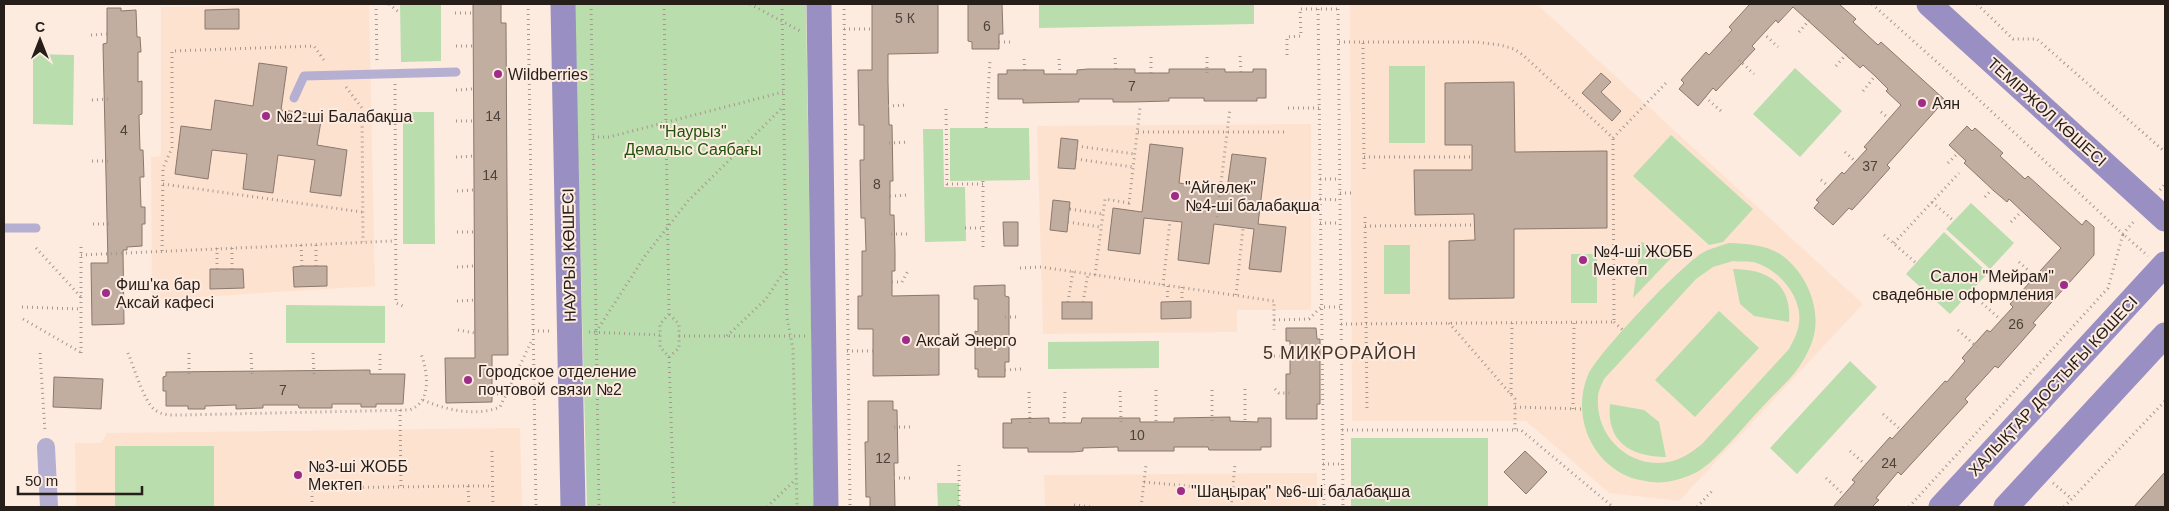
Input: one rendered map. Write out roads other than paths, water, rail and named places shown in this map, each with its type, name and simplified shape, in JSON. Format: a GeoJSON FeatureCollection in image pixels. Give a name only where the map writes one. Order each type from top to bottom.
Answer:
{"type":"FeatureCollection","features":[{"type":"Feature","properties":{"kind":"street","name":"НАУРЫЗ КӨШЕСІ"},"geometry":{"type":"LineString","coordinates":[[563,4],[573,507]]}},
{"type":"Feature","properties":{"kind":"street"},"geometry":{"type":"LineString","coordinates":[[819,4],[819,43],[835,336],[826,507]]}},
{"type":"Feature","properties":{"kind":"street","name":"ТЕМІРЖОЛ КӨШЕСІ"},"geometry":{"type":"LineString","coordinates":[[1928,4],[2157,212]]}},
{"type":"Feature","properties":{"kind":"street","name":"ХАЛЫҚТАР ДОСТЫҒЫ КӨШЕСІ"},"geometry":{"type":"LineString","coordinates":[[1941,507],[2164,266]]}},
{"type":"Feature","properties":{"kind":"street"},"geometry":{"type":"LineString","coordinates":[[2006,507],[2165,335]]}},
{"type":"Feature","properties":{"kind":"street"},"geometry":{"type":"LineString","coordinates":[[46,447],[49,507]]}},
{"type":"Feature","properties":{"kind":"lane"},"geometry":{"type":"LineString","coordinates":[[294,98],[304,76],[456,72]]}},
{"type":"Feature","properties":{"kind":"lane"},"geometry":{"type":"LineString","coordinates":[[4,228],[36,228]]}},
{"type":"Feature","properties":{"kind":"place","name":"Wildberries"},"geometry":{"type":"Point","coordinates":[498,74]}},
{"type":"Feature","properties":{"kind":"place","name":"Аян"},"geometry":{"type":"Point","coordinates":[1922,103]}},
{"type":"Feature","properties":{"kind":"place","name":"№2-ші Балабақша"},"geometry":{"type":"Point","coordinates":[266,116]}},
{"type":"Feature","properties":{"kind":"place","name":"\"Айгөлек\" №4-ші балабақша"},"geometry":{"type":"Point","coordinates":[1175,196]}},
{"type":"Feature","properties":{"kind":"place","name":"№4-ші ЖОББ Мектеп"},"geometry":{"type":"Point","coordinates":[1583,260]}},
{"type":"Feature","properties":{"kind":"place","name":"Салон \"Мейрам\" свадебные оформления"},"geometry":{"type":"Point","coordinates":[2064,285]}},
{"type":"Feature","properties":{"kind":"place","name":"Фиш'ка бар Аксай кафесi"},"geometry":{"type":"Point","coordinates":[106,293]}},
{"type":"Feature","properties":{"kind":"place","name":"Аксай Энерго"},"geometry":{"type":"Point","coordinates":[906,340]}},
{"type":"Feature","properties":{"kind":"place","name":"Городское отделение почтовой связи №2"},"geometry":{"type":"Point","coordinates":[468,380]}},
{"type":"Feature","properties":{"kind":"place","name":"№3-ші ЖОББ Мектеп"},"geometry":{"type":"Point","coordinates":[298,475]}},
{"type":"Feature","properties":{"kind":"place","name":"\"Шаңырақ\" №6-ші балабақша"},"geometry":{"type":"Point","coordinates":[1181,491]}},
{"type":"Feature","properties":{"kind":"district","name":"5 МИКРОРАЙОН"},"geometry":{"type":"Point","coordinates":[1340,353]}},
{"type":"Feature","properties":{"kind":"park label","name":"\"Наурыз\" Демалыс Саябағы"},"geometry":{"type":"Point","coordinates":[693,140]}}]}
